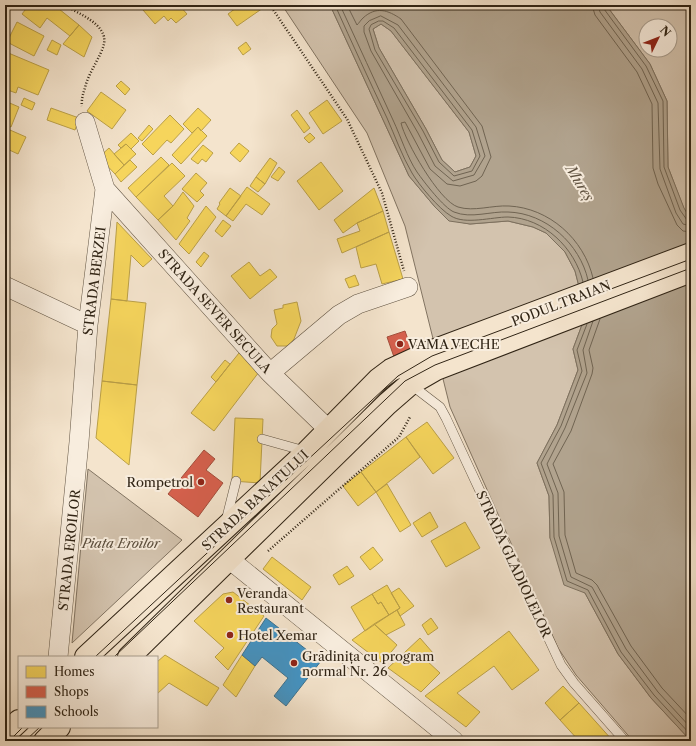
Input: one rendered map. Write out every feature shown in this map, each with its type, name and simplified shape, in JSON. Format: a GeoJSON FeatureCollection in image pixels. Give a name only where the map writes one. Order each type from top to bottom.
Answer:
{"type":"FeatureCollection","features":[{"type":"Feature","properties":{"kind":"main road","name":"PODUL TRAIAN"},"geometry":{"type":"LineString","coordinates":[[433,360],[691,254]]}},
{"type":"Feature","properties":{"kind":"main road","name":"PODUL TRAIAN"},"geometry":{"type":"LineString","coordinates":[[433,360],[691,272]]}},
{"type":"Feature","properties":{"kind":"main road","name":"STRADA BANATULUI"},"geometry":{"type":"LineString","coordinates":[[130,656],[433,360]]}},
{"type":"Feature","properties":{"kind":"main road","name":"STRADA BANATULUI"},"geometry":{"type":"LineString","coordinates":[[87,656],[307,452],[379,379],[391,370],[433,360]]}},
{"type":"Feature","properties":{"kind":"main road"},"geometry":{"type":"LineString","coordinates":[[5,734],[18,722]]}},
{"type":"Feature","properties":{"kind":"main road"},"geometry":{"type":"LineString","coordinates":[[45,741],[58,728]]}},
{"type":"Feature","properties":{"kind":"street","name":"STRADA BERZEI"},"geometry":{"type":"LineString","coordinates":[[79,442],[88,325],[105,189],[85,122]]}},
{"type":"Feature","properties":{"kind":"street","name":"STRADA SEVER SECULA"},"geometry":{"type":"LineString","coordinates":[[105,189],[270,373],[329,430]]}},
{"type":"Feature","properties":{"kind":"street"},"geometry":{"type":"LineString","coordinates":[[5,286],[88,325]]}},
{"type":"Feature","properties":{"kind":"street"},"geometry":{"type":"LineString","coordinates":[[270,373],[339,315],[358,304],[408,287]]}},
{"type":"Feature","properties":{"kind":"street","name":"STRADA EROILOR"},"geometry":{"type":"LineString","coordinates":[[58,656],[79,442]]}},
{"type":"Feature","properties":{"kind":"street"},"geometry":{"type":"LineString","coordinates":[[229,559],[454,741]]}},
{"type":"Feature","properties":{"kind":"lane","name":"STRADA GLADIOLELOR"},"geometry":{"type":"LineString","coordinates":[[410,384],[440,407],[446,418],[561,665],[574,683],[625,741]]}},
{"type":"Feature","properties":{"kind":"lane"},"geometry":{"type":"LineString","coordinates":[[262,439],[307,452]]}},
{"type":"Feature","properties":{"kind":"lane"},"geometry":{"type":"LineString","coordinates":[[225,529],[236,481]]}},
{"type":"Feature","properties":{"kind":"path"},"geometry":{"type":"LineString","coordinates":[[64,5],[93,22],[102,32],[104,44],[90,72],[81,100],[85,122]]}},
{"type":"Feature","properties":{"kind":"path"},"geometry":{"type":"LineString","coordinates":[[270,5],[347,119],[382,193],[408,287]]}},
{"type":"Feature","properties":{"kind":"path"},"geometry":{"type":"LineString","coordinates":[[266,553],[399,437],[410,417]]}},
{"type":"Feature","properties":{"kind":"green space"},"geometry":{"type":"Polygon","coordinates":[[[282,5],[330,5],[409,176],[435,207],[449,220],[470,224],[508,221],[533,227],[546,233],[565,252],[575,271],[586,314],[573,349],[578,370],[557,425],[537,463],[549,496],[550,538],[585,593],[618,654],[651,698],[691,741],[633,741],[576,675],[558,648],[450,407],[405,226],[367,133],[282,5]]]}},
{"type":"Feature","properties":{"kind":"green space"},"geometry":{"type":"Polygon","coordinates":[[[606,5],[691,5],[691,220],[684,209],[668,167],[667,101],[650,64],[646,58],[678,58],[678,18],[638,18],[638,48],[606,5]]]}},
{"type":"Feature","properties":{"kind":"green space"},"geometry":{"type":"Polygon","coordinates":[[[381,24],[391,31],[469,132],[476,156],[470,167],[455,172],[442,160],[426,129],[379,48],[373,29],[381,24]]]}},
{"type":"Feature","properties":{"kind":"green space","name":"Piața Eroilor"},"geometry":{"type":"Polygon","coordinates":[[[88,469],[182,540],[72,643],[88,469]]]}},
{"type":"Feature","properties":{"kind":"water","name":"Mureș"},"geometry":{"type":"Polygon","coordinates":[[[330,5],[606,5],[638,48],[638,58],[646,58],[650,64],[667,101],[668,167],[684,208],[691,220],[691,741],[651,698],[618,654],[585,593],[564,585],[550,538],[549,496],[537,463],[557,425],[578,370],[573,349],[586,314],[575,271],[565,252],[546,233],[533,227],[508,221],[470,224],[449,221],[409,176],[330,5]],[[381,24],[373,29],[379,48],[426,129],[442,160],[455,172],[470,167],[476,156],[469,132],[391,31],[381,24]]]}},
{"type":"Feature","properties":{"kind":"building: Homes"},"geometry":{"type":"Polygon","coordinates":[[[29,5],[54,5],[79,25],[70,36],[47,18],[40,28],[22,14],[29,5]]]}},
{"type":"Feature","properties":{"kind":"building: Homes"},"geometry":{"type":"Polygon","coordinates":[[[149,5],[179,5],[187,14],[176,23],[171,18],[168,21],[164,16],[155,24],[143,10],[149,5]]]}},
{"type":"Feature","properties":{"kind":"building: Homes"},"geometry":{"type":"Polygon","coordinates":[[[240,5],[261,5],[263,8],[237,26],[228,14],[240,5]]]}},
{"type":"Feature","properties":{"kind":"building: Homes"},"geometry":{"type":"Polygon","coordinates":[[[17,22],[44,36],[34,56],[7,42],[17,22]]]}},
{"type":"Feature","properties":{"kind":"building: Homes"},"geometry":{"type":"Polygon","coordinates":[[[79,25],[92,37],[84,57],[63,44],[79,25]]]}},
{"type":"Feature","properties":{"kind":"building: Homes"},"geometry":{"type":"Polygon","coordinates":[[[52,40],[61,45],[57,55],[47,50],[52,40]]]}},
{"type":"Feature","properties":{"kind":"building: Homes"},"geometry":{"type":"Polygon","coordinates":[[[246,42],[251,49],[243,55],[238,48],[246,42]]]}},
{"type":"Feature","properties":{"kind":"building: Homes"},"geometry":{"type":"Polygon","coordinates":[[[6,52],[49,70],[38,95],[18,87],[16,93],[5,89],[6,52]]]}},
{"type":"Feature","properties":{"kind":"building: Homes"},"geometry":{"type":"Polygon","coordinates":[[[121,81],[130,89],[125,95],[116,86],[121,81]]]}},
{"type":"Feature","properties":{"kind":"building: Homes"},"geometry":{"type":"Polygon","coordinates":[[[101,92],[126,110],[112,129],[87,111],[101,92]]]}},
{"type":"Feature","properties":{"kind":"building: Homes"},"geometry":{"type":"Polygon","coordinates":[[[24,98],[35,103],[32,110],[21,105],[24,98]]]}},
{"type":"Feature","properties":{"kind":"building: Homes"},"geometry":{"type":"Polygon","coordinates":[[[327,100],[342,121],[323,134],[309,113],[327,100]]]}},
{"type":"Feature","properties":{"kind":"building: Homes"},"geometry":{"type":"Polygon","coordinates":[[[5,101],[19,107],[11,127],[5,125],[5,101]]]}},
{"type":"Feature","properties":{"kind":"building: Homes"},"geometry":{"type":"Polygon","coordinates":[[[51,108],[79,118],[75,130],[47,120],[51,108]]]}},
{"type":"Feature","properties":{"kind":"building: Homes"},"geometry":{"type":"Polygon","coordinates":[[[198,108],[211,120],[201,131],[198,127],[192,133],[183,124],[198,108]]]}},
{"type":"Feature","properties":{"kind":"building: Homes"},"geometry":{"type":"Polygon","coordinates":[[[297,110],[310,128],[304,133],[291,115],[297,110]]]}},
{"type":"Feature","properties":{"kind":"building: Homes"},"geometry":{"type":"Polygon","coordinates":[[[170,115],[184,129],[171,143],[167,140],[153,155],[142,144],[170,115]]]}},
{"type":"Feature","properties":{"kind":"building: Homes"},"geometry":{"type":"Polygon","coordinates":[[[149,125],[153,129],[142,141],[138,138],[149,125]]]}},
{"type":"Feature","properties":{"kind":"building: Homes"},"geometry":{"type":"Polygon","coordinates":[[[198,127],[207,136],[181,164],[172,155],[198,127]]]}},
{"type":"Feature","properties":{"kind":"building: Homes"},"geometry":{"type":"Polygon","coordinates":[[[10,130],[26,137],[18,154],[5,148],[5,142],[10,130]]]}},
{"type":"Feature","properties":{"kind":"building: Homes"},"geometry":{"type":"Polygon","coordinates":[[[131,133],[139,141],[131,149],[126,144],[121,148],[118,145],[131,133]]]}},
{"type":"Feature","properties":{"kind":"building: Homes"},"geometry":{"type":"Polygon","coordinates":[[[310,133],[315,138],[309,143],[304,138],[310,133]]]}},
{"type":"Feature","properties":{"kind":"building: Homes"},"geometry":{"type":"Polygon","coordinates":[[[239,143],[249,151],[240,162],[230,153],[239,143]]]}},
{"type":"Feature","properties":{"kind":"building: Homes"},"geometry":{"type":"Polygon","coordinates":[[[126,144],[136,154],[124,165],[114,154],[126,144]]]}},
{"type":"Feature","properties":{"kind":"building: Homes"},"geometry":{"type":"Polygon","coordinates":[[[203,145],[213,153],[206,162],[202,159],[198,164],[191,159],[203,145]]]}},
{"type":"Feature","properties":{"kind":"building: Homes"},"geometry":{"type":"Polygon","coordinates":[[[109,148],[124,165],[115,174],[99,157],[109,148]]]}},
{"type":"Feature","properties":{"kind":"building: Homes"},"geometry":{"type":"Polygon","coordinates":[[[161,157],[169,165],[136,197],[128,188],[161,157]]]}},
{"type":"Feature","properties":{"kind":"building: Homes"},"geometry":{"type":"Polygon","coordinates":[[[270,158],[277,163],[265,184],[256,177],[270,158]]]}},
{"type":"Feature","properties":{"kind":"building: Homes"},"geometry":{"type":"Polygon","coordinates":[[[130,160],[137,167],[121,182],[115,174],[130,160]]]}},
{"type":"Feature","properties":{"kind":"building: Homes"},"geometry":{"type":"Polygon","coordinates":[[[321,162],[343,191],[319,210],[297,181],[321,162]]]}},
{"type":"Feature","properties":{"kind":"building: Homes"},"geometry":{"type":"Polygon","coordinates":[[[172,163],[185,176],[164,196],[173,206],[158,220],[136,197],[172,163]]]}},
{"type":"Feature","properties":{"kind":"building: Homes"},"geometry":{"type":"Polygon","coordinates":[[[279,167],[285,172],[278,181],[271,177],[279,167]]]}},
{"type":"Feature","properties":{"kind":"building: Homes"},"geometry":{"type":"Polygon","coordinates":[[[196,173],[207,183],[200,191],[204,195],[197,202],[182,189],[196,173]]]}},
{"type":"Feature","properties":{"kind":"building: Homes"},"geometry":{"type":"Polygon","coordinates":[[[256,177],[265,184],[258,192],[250,186],[256,177]]]}},
{"type":"Feature","properties":{"kind":"building: Homes"},"geometry":{"type":"Polygon","coordinates":[[[247,187],[270,204],[262,215],[246,204],[233,221],[226,216],[247,187]]]}},
{"type":"Feature","properties":{"kind":"building: Homes"},"geometry":{"type":"Polygon","coordinates":[[[230,188],[241,196],[226,216],[217,209],[220,204],[219,203],[230,188]]]}},
{"type":"Feature","properties":{"kind":"building: Homes"},"geometry":{"type":"Polygon","coordinates":[[[374,188],[383,211],[357,223],[343,233],[334,220],[374,188]]]}},
{"type":"Feature","properties":{"kind":"building: Homes"},"geometry":{"type":"Polygon","coordinates":[[[183,192],[194,206],[187,218],[190,221],[176,240],[158,220],[173,206],[183,192]]]}},
{"type":"Feature","properties":{"kind":"building: Homes"},"geometry":{"type":"Polygon","coordinates":[[[206,206],[216,217],[189,254],[179,244],[206,206]]]}},
{"type":"Feature","properties":{"kind":"building: Homes"},"geometry":{"type":"Polygon","coordinates":[[[383,211],[389,232],[342,253],[337,239],[360,231],[357,223],[383,211]]]}},
{"type":"Feature","properties":{"kind":"building: Homes"},"geometry":{"type":"Polygon","coordinates":[[[223,220],[231,226],[222,237],[215,231],[223,220]]]}},
{"type":"Feature","properties":{"kind":"building: Homes"},"geometry":{"type":"Polygon","coordinates":[[[117,222],[152,259],[143,267],[131,255],[127,301],[111,299],[117,222]]]}},
{"type":"Feature","properties":{"kind":"building: Homes"},"geometry":{"type":"Polygon","coordinates":[[[389,232],[403,279],[382,284],[376,264],[361,268],[356,247],[389,232]]]}},
{"type":"Feature","properties":{"kind":"building: Homes"},"geometry":{"type":"Polygon","coordinates":[[[204,252],[209,256],[201,267],[196,262],[204,252]]]}},
{"type":"Feature","properties":{"kind":"building: Homes"},"geometry":{"type":"Polygon","coordinates":[[[249,262],[260,276],[270,269],[277,277],[250,299],[231,276],[249,262]]]}},
{"type":"Feature","properties":{"kind":"building: Homes"},"geometry":{"type":"Polygon","coordinates":[[[355,275],[359,285],[349,288],[345,279],[355,275]]]}},
{"type":"Feature","properties":{"kind":"building: Homes"},"geometry":{"type":"Polygon","coordinates":[[[111,299],[146,303],[137,385],[102,381],[111,299]]]}},
{"type":"Feature","properties":{"kind":"building: Homes"},"geometry":{"type":"Polygon","coordinates":[[[297,302],[301,321],[294,339],[288,346],[277,346],[271,337],[272,329],[277,324],[274,310],[283,308],[283,305],[297,302]]]}},
{"type":"Feature","properties":{"kind":"building: Homes"},"geometry":{"type":"Polygon","coordinates":[[[239,353],[259,372],[214,431],[191,413],[239,353]]]}},
{"type":"Feature","properties":{"kind":"building: Homes"},"geometry":{"type":"Polygon","coordinates":[[[225,360],[230,364],[216,382],[211,377],[225,360]]]}},
{"type":"Feature","properties":{"kind":"building: Homes"},"geometry":{"type":"Polygon","coordinates":[[[102,381],[137,385],[129,465],[96,438],[102,381]]]}},
{"type":"Feature","properties":{"kind":"building: Homes"},"geometry":{"type":"Polygon","coordinates":[[[235,418],[263,419],[260,483],[232,481],[235,418]]]}},
{"type":"Feature","properties":{"kind":"building: Homes"},"geometry":{"type":"Polygon","coordinates":[[[427,422],[454,458],[433,474],[406,437],[427,422]]]}},
{"type":"Feature","properties":{"kind":"building: Homes"},"geometry":{"type":"Polygon","coordinates":[[[406,437],[420,457],[376,492],[361,472],[406,437]]]}},
{"type":"Feature","properties":{"kind":"building: Homes"},"geometry":{"type":"Polygon","coordinates":[[[361,472],[376,492],[358,506],[343,486],[361,472]]]}},
{"type":"Feature","properties":{"kind":"building: Homes"},"geometry":{"type":"Polygon","coordinates":[[[387,484],[411,525],[400,532],[376,492],[387,484]]]}},
{"type":"Feature","properties":{"kind":"building: Homes"},"geometry":{"type":"Polygon","coordinates":[[[430,512],[438,527],[422,537],[413,523],[430,512]]]}},
{"type":"Feature","properties":{"kind":"building: Homes"},"geometry":{"type":"Polygon","coordinates":[[[465,522],[480,548],[446,567],[431,541],[465,522]]]}},
{"type":"Feature","properties":{"kind":"building: Homes"},"geometry":{"type":"Polygon","coordinates":[[[373,547],[383,560],[370,570],[360,557],[373,547]]]}},
{"type":"Feature","properties":{"kind":"building: Homes"},"geometry":{"type":"Polygon","coordinates":[[[272,557],[311,587],[302,600],[263,569],[272,557]]]}},
{"type":"Feature","properties":{"kind":"building: Homes"},"geometry":{"type":"Polygon","coordinates":[[[347,566],[354,576],[339,585],[333,575],[347,566]]]}},
{"type":"Feature","properties":{"kind":"building: Homes"},"geometry":{"type":"Polygon","coordinates":[[[387,585],[400,608],[389,615],[381,602],[378,604],[372,594],[387,585]]]}},
{"type":"Feature","properties":{"kind":"building: Homes"},"geometry":{"type":"Polygon","coordinates":[[[399,588],[414,606],[400,616],[397,610],[400,608],[391,593],[399,588]]]}},
{"type":"Feature","properties":{"kind":"building: Homes","name":"Hotel Xemar"},"geometry":{"type":"Polygon","coordinates":[[[233,592],[264,616],[228,670],[215,657],[224,648],[194,621],[223,594],[233,592]]]}},
{"type":"Feature","properties":{"kind":"building: Homes"},"geometry":{"type":"Polygon","coordinates":[[[372,594],[378,604],[381,602],[389,615],[365,631],[351,607],[372,594]]]}},
{"type":"Feature","properties":{"kind":"building: Homes"},"geometry":{"type":"Polygon","coordinates":[[[397,610],[405,625],[386,635],[374,624],[397,610]]]}},
{"type":"Feature","properties":{"kind":"building: Homes"},"geometry":{"type":"Polygon","coordinates":[[[431,618],[438,628],[428,635],[422,625],[431,618]]]}},
{"type":"Feature","properties":{"kind":"building: Homes"},"geometry":{"type":"Polygon","coordinates":[[[374,624],[397,645],[382,663],[352,640],[374,624]]]}},
{"type":"Feature","properties":{"kind":"building: Homes"},"geometry":{"type":"Polygon","coordinates":[[[509,631],[539,670],[512,690],[494,666],[457,693],[480,712],[466,727],[425,696],[509,631]]]}},
{"type":"Feature","properties":{"kind":"building: Homes"},"geometry":{"type":"Polygon","coordinates":[[[420,638],[433,653],[426,660],[440,673],[421,692],[388,668],[420,638]]]}},
{"type":"Feature","properties":{"kind":"building: Homes"},"geometry":{"type":"Polygon","coordinates":[[[165,655],[219,688],[207,706],[169,683],[158,693],[158,661],[165,655]]]}},
{"type":"Feature","properties":{"kind":"building: Homes"},"geometry":{"type":"Polygon","coordinates":[[[242,655],[255,666],[236,697],[223,685],[242,655]]]}},
{"type":"Feature","properties":{"kind":"building: Homes"},"geometry":{"type":"Polygon","coordinates":[[[563,686],[579,703],[560,720],[545,703],[563,686]]]}},
{"type":"Feature","properties":{"kind":"building: Homes"},"geometry":{"type":"Polygon","coordinates":[[[579,703],[613,741],[579,741],[560,720],[579,703]]]}},
{"type":"Feature","properties":{"kind":"building: Shops","name":"VAMA VECHE"},"geometry":{"type":"Polygon","coordinates":[[[405,331],[412,351],[394,357],[387,337],[405,331]]]}},
{"type":"Feature","properties":{"kind":"building: Shops"},"geometry":{"type":"Polygon","coordinates":[[[204,450],[215,459],[206,470],[223,483],[198,517],[168,494],[204,450]]]}},
{"type":"Feature","properties":{"kind":"building: Schools","name":"Grădinița cu program normal Nr. 26"},"geometry":{"type":"Polygon","coordinates":[[[266,618],[321,661],[286,706],[274,696],[288,678],[262,657],[255,666],[242,655],[266,618]]]}},
{"type":"Feature","properties":{"kind":"tram line"},"geometry":{"type":"LineString","coordinates":[[96,656],[398,376],[432,356],[691,259]]}},
{"type":"Feature","properties":{"kind":"tram line"},"geometry":{"type":"LineString","coordinates":[[115,656],[405,381],[435,365],[691,268]]}},
{"type":"Feature","properties":{"kind":"tram line"},"geometry":{"type":"LineString","coordinates":[[9,741],[22,728]]}},
{"type":"Feature","properties":{"kind":"tram line"},"geometry":{"type":"LineString","coordinates":[[25,741],[39,728]]}},
{"type":"Feature","properties":{"kind":"place","name":"VAMA VECHE"},"geometry":{"type":"Point","coordinates":[400,344]}},
{"type":"Feature","properties":{"kind":"place","name":"Rompetrol"},"geometry":{"type":"Point","coordinates":[201,482]}},
{"type":"Feature","properties":{"kind":"place","name":"Veranda Restaurant"},"geometry":{"type":"Point","coordinates":[229,600]}},
{"type":"Feature","properties":{"kind":"place","name":"Hotel Xemar"},"geometry":{"type":"Point","coordinates":[230,635]}},
{"type":"Feature","properties":{"kind":"place","name":"Grădinița cu program normal Nr. 26"},"geometry":{"type":"Point","coordinates":[294,663]}}]}
